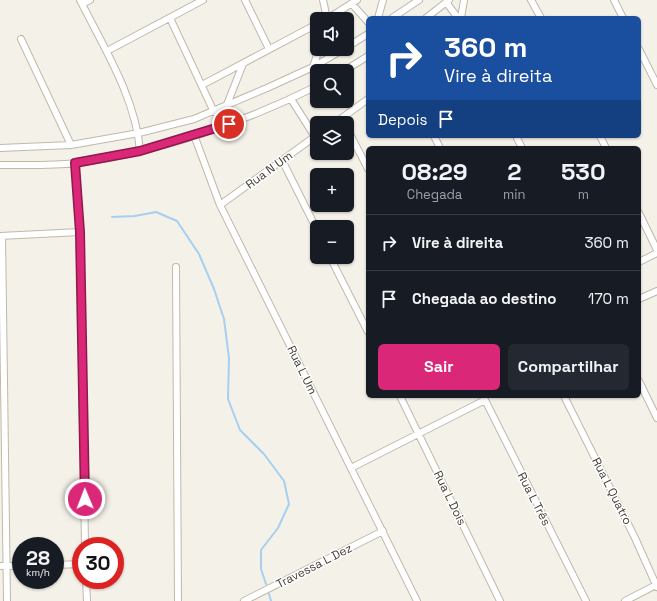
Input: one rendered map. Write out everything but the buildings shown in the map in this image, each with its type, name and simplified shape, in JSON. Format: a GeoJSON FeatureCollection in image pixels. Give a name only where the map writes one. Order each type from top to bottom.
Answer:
{"type":"FeatureCollection","features":[{"type":"Feature","properties":{"kind":"street"},"geometry":{"type":"LineString","coordinates":[[90,0],[81,2],[107,51],[134,115],[140,151]]}},
{"type":"Feature","properties":{"kind":"street"},"geometry":{"type":"LineString","coordinates":[[107,51],[203,0]]}},
{"type":"Feature","properties":{"kind":"street"},"geometry":{"type":"LineString","coordinates":[[245,0],[269,49]]}},
{"type":"Feature","properties":{"kind":"street"},"geometry":{"type":"LineString","coordinates":[[323,0],[326,12]]}},
{"type":"Feature","properties":{"kind":"street"},"geometry":{"type":"LineString","coordinates":[[379,16],[383,0]]}},
{"type":"Feature","properties":{"kind":"street"},"geometry":{"type":"LineString","coordinates":[[395,16],[419,0]]}},
{"type":"Feature","properties":{"kind":"street"},"geometry":{"type":"LineString","coordinates":[[461,16],[464,0]]}},
{"type":"Feature","properties":{"kind":"street"},"geometry":{"type":"LineString","coordinates":[[532,0],[540,16]]}},
{"type":"Feature","properties":{"kind":"street"},"geometry":{"type":"LineString","coordinates":[[614,0],[622,16]]}},
{"type":"Feature","properties":{"kind":"street"},"geometry":{"type":"LineString","coordinates":[[428,16],[447,1],[457,16]]}},
{"type":"Feature","properties":{"kind":"street"},"geometry":{"type":"LineString","coordinates":[[339,12],[355,2],[366,19]]}},
{"type":"Feature","properties":{"kind":"street"},"geometry":{"type":"LineString","coordinates":[[170,18],[214,112]]}},
{"type":"Feature","properties":{"kind":"street"},"geometry":{"type":"LineString","coordinates":[[202,85],[310,28]]}},
{"type":"Feature","properties":{"kind":"street"},"geometry":{"type":"LineString","coordinates":[[354,43],[366,35]]}},
{"type":"Feature","properties":{"kind":"street"},"geometry":{"type":"LineString","coordinates":[[21,39],[70,145]]}},
{"type":"Feature","properties":{"kind":"street"},"geometry":{"type":"LineString","coordinates":[[641,53],[657,85]]}},
{"type":"Feature","properties":{"kind":"street"},"geometry":{"type":"LineString","coordinates":[[318,64],[332,56]]}},
{"type":"Feature","properties":{"kind":"street"},"geometry":{"type":"LineString","coordinates":[[354,65],[366,57]]}},
{"type":"Feature","properties":{"kind":"street"},"geometry":{"type":"LineString","coordinates":[[226,106],[243,64]]}},
{"type":"Feature","properties":{"kind":"street"},"geometry":{"type":"LineString","coordinates":[[0,148],[70,145],[169,126],[214,112],[310,68]]}},
{"type":"Feature","properties":{"kind":"street"},"geometry":{"type":"LineString","coordinates":[[0,165],[75,163],[140,151],[240,120],[310,90]]}},
{"type":"Feature","properties":{"kind":"street"},"geometry":{"type":"LineString","coordinates":[[291,99],[310,127]]}},
{"type":"Feature","properties":{"kind":"street"},"geometry":{"type":"LineString","coordinates":[[349,116],[366,102]]}},
{"type":"Feature","properties":{"kind":"street","name":"Rua L Um"},"geometry":{"type":"LineString","coordinates":[[194,135],[220,205],[417,601]]}},
{"type":"Feature","properties":{"kind":"street","name":"Rua N Um"},"geometry":{"type":"LineString","coordinates":[[220,205],[310,140]]}},
{"type":"Feature","properties":{"kind":"street"},"geometry":{"type":"LineString","coordinates":[[354,142],[366,165]]}},
{"type":"Feature","properties":{"kind":"street"},"geometry":{"type":"LineString","coordinates":[[282,160],[312,220]]}},
{"type":"Feature","properties":{"kind":"street"},"geometry":{"type":"LineString","coordinates":[[75,163],[80,232],[85,537]]}},
{"type":"Feature","properties":{"kind":"street"},"geometry":{"type":"LineString","coordinates":[[641,217],[657,251],[641,261]]}},
{"type":"Feature","properties":{"kind":"street"},"geometry":{"type":"LineString","coordinates":[[7,601],[3,566],[1,236],[80,232]]}},
{"type":"Feature","properties":{"kind":"street"},"geometry":{"type":"LineString","coordinates":[[334,264],[366,328]]}},
{"type":"Feature","properties":{"kind":"street"},"geometry":{"type":"LineString","coordinates":[[176,267],[178,601]]}},
{"type":"Feature","properties":{"kind":"street"},"geometry":{"type":"LineString","coordinates":[[641,298],[657,291]]}},
{"type":"Feature","properties":{"kind":"street"},"geometry":{"type":"LineString","coordinates":[[641,386],[657,418]]}},
{"type":"Feature","properties":{"kind":"street","name":"Rua L Dois"},"geometry":{"type":"LineString","coordinates":[[401,398],[500,601]]}},
{"type":"Feature","properties":{"kind":"street"},"geometry":{"type":"LineString","coordinates":[[351,468],[419,434],[484,398]]}},
{"type":"Feature","properties":{"kind":"street","name":"Rua L Três"},"geometry":{"type":"LineString","coordinates":[[484,398],[586,601]]}},
{"type":"Feature","properties":{"kind":"street","name":"Rua L Quatro"},"geometry":{"type":"LineString","coordinates":[[565,398],[632,532],[656,586]]}},
{"type":"Feature","properties":{"kind":"street","name":"Travessa L Dez"},"geometry":{"type":"LineString","coordinates":[[244,601],[383,531]]}},
{"type":"Feature","properties":{"kind":"street"},"geometry":{"type":"LineString","coordinates":[[625,601],[656,586]]}},
{"type":"Feature","properties":{"kind":"street"},"geometry":{"type":"LineString","coordinates":[[86,589],[87,601]]}},
{"type":"Feature","properties":{"kind":"waterway"},"geometry":{"type":"LineString","coordinates":[[112,217],[135,216],[156,212],[177,221],[199,254],[214,289],[224,319],[229,358],[228,399],[240,430],[264,454],[284,481],[289,504],[278,528],[261,550],[261,569],[266,584]]}},
{"type":"Feature","properties":{"kind":"waterway"},"geometry":{"type":"LineString","coordinates":[[269,594],[271,601]]}},
{"type":"Feature","properties":{"kind":"route"},"geometry":{"type":"LineString","coordinates":[[85,499],[80,232],[75,163],[140,151],[229,124]]}}]}
